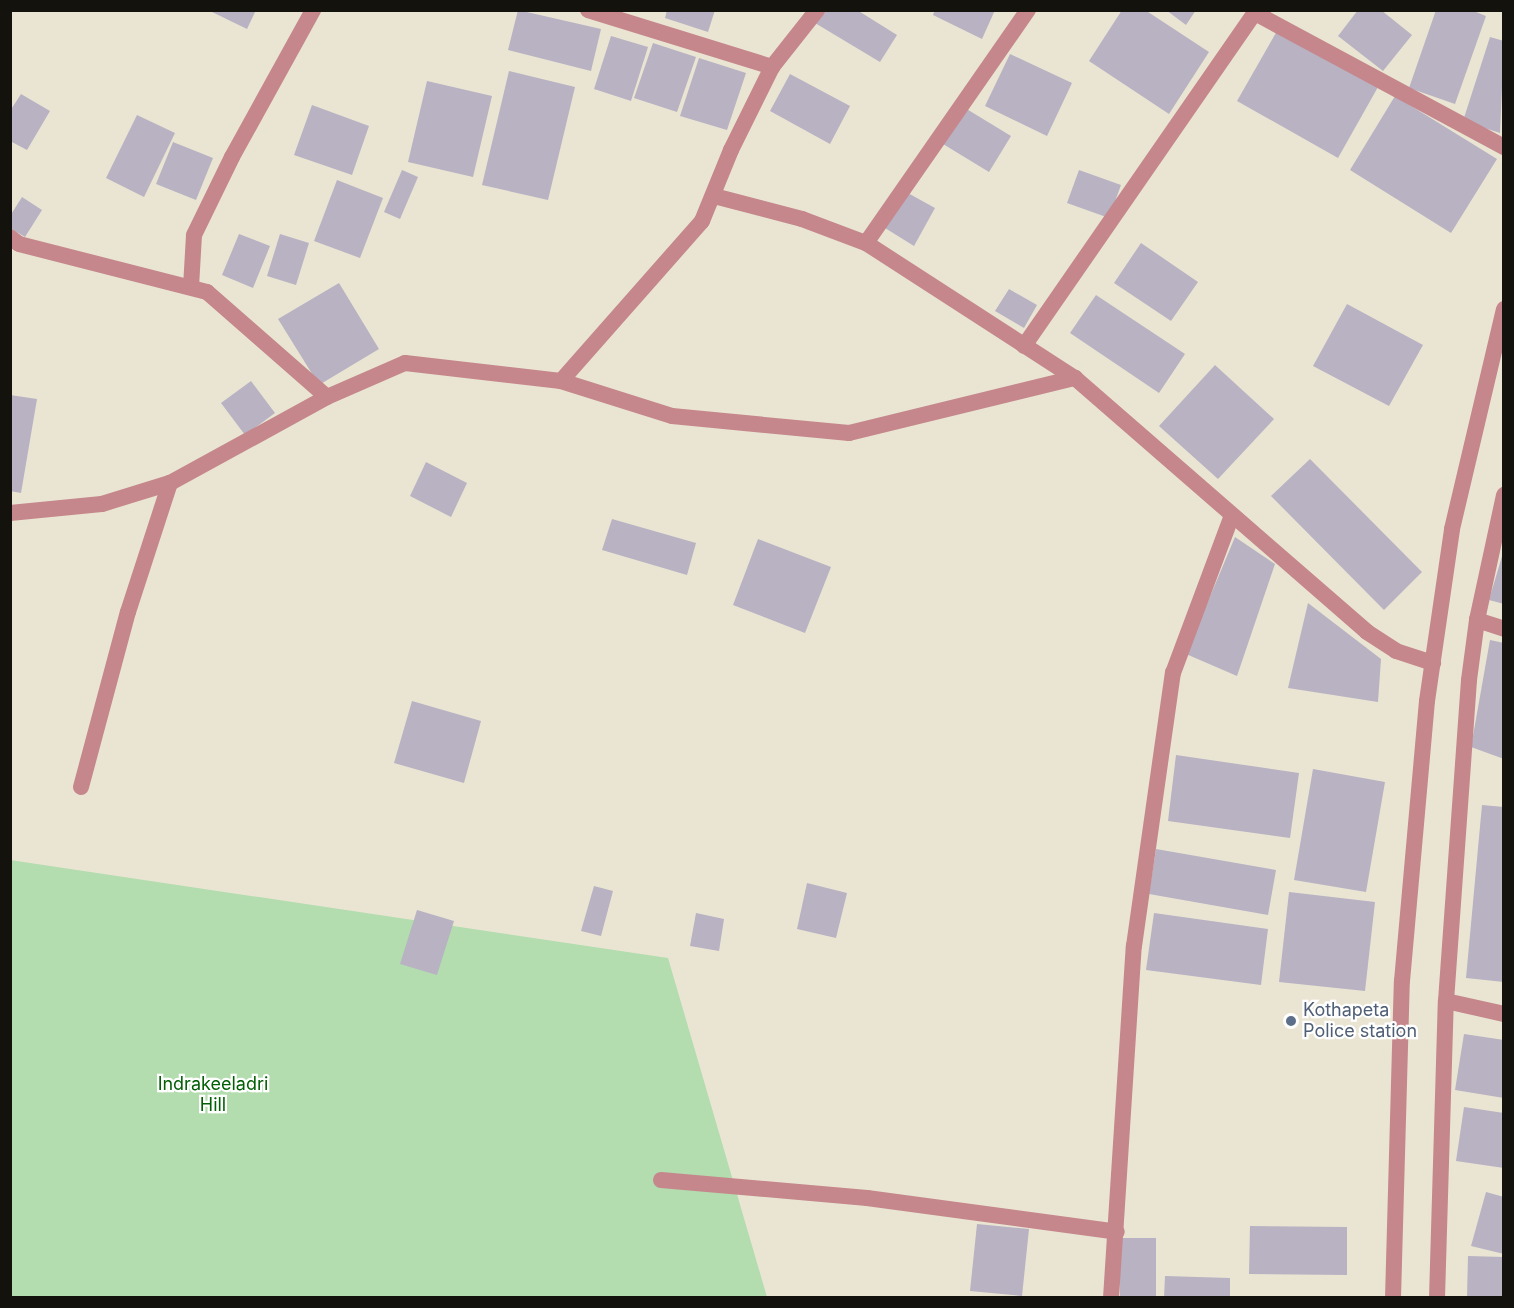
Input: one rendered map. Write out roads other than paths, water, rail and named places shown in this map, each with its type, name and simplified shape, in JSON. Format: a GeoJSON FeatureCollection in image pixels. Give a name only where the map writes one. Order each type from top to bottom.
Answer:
{"type":"FeatureCollection","features":[{"type":"Feature","properties":{"kind":"street"},"geometry":{"type":"LineString","coordinates":[[191,287],[194,235],[232,157],[313,10]]}},
{"type":"Feature","properties":{"kind":"street"},"geometry":{"type":"LineString","coordinates":[[588,10],[772,67]]}},
{"type":"Feature","properties":{"kind":"street"},"geometry":{"type":"LineString","coordinates":[[561,381],[702,221],[731,150],[772,67],[817,10]]}},
{"type":"Feature","properties":{"kind":"street"},"geometry":{"type":"LineString","coordinates":[[866,243],[1028,10]]}},
{"type":"Feature","properties":{"kind":"street"},"geometry":{"type":"LineString","coordinates":[[1024,346],[1255,12],[1503,147]]}},
{"type":"Feature","properties":{"kind":"street"},"geometry":{"type":"LineString","coordinates":[[714,196],[802,219],[866,243],[1075,378],[1231,518],[1367,632],[1396,651],[1433,663]]}},
{"type":"Feature","properties":{"kind":"street"},"geometry":{"type":"LineString","coordinates":[[10,237],[19,244],[207,292],[327,397]]}},
{"type":"Feature","properties":{"kind":"street"},"geometry":{"type":"LineString","coordinates":[[1394,1298],[1402,981],[1433,663],[1452,529],[1503,309]]}},
{"type":"Feature","properties":{"kind":"street"},"geometry":{"type":"LineString","coordinates":[[10,513],[102,504],[170,483],[327,397],[405,363],[561,381],[672,416],[849,433],[1075,378]]}},
{"type":"Feature","properties":{"kind":"street"},"geometry":{"type":"LineString","coordinates":[[81,787],[128,612],[170,483]]}},
{"type":"Feature","properties":{"kind":"street"},"geometry":{"type":"LineString","coordinates":[[1437,1298],[1446,1001],[1469,680],[1477,620],[1503,495]]}},
{"type":"Feature","properties":{"kind":"street"},"geometry":{"type":"LineString","coordinates":[[1111,1298],[1134,946],[1173,674],[1231,518]]}},
{"type":"Feature","properties":{"kind":"street"},"geometry":{"type":"LineString","coordinates":[[1477,620],[1503,629]]}},
{"type":"Feature","properties":{"kind":"street"},"geometry":{"type":"LineString","coordinates":[[1446,1001],[1503,1014]]}},
{"type":"Feature","properties":{"kind":"street"},"geometry":{"type":"LineString","coordinates":[[661,1180],[867,1198],[1117,1232]]}},
{"type":"Feature","properties":{"kind":"place","name":"Kothapeta Police station"},"geometry":{"type":"Point","coordinates":[1291,1021]}},
{"type":"Feature","properties":{"kind":"park label","name":"Indrakeeladri Hill"},"geometry":{"type":"Point","coordinates":[213,1095]}}]}
